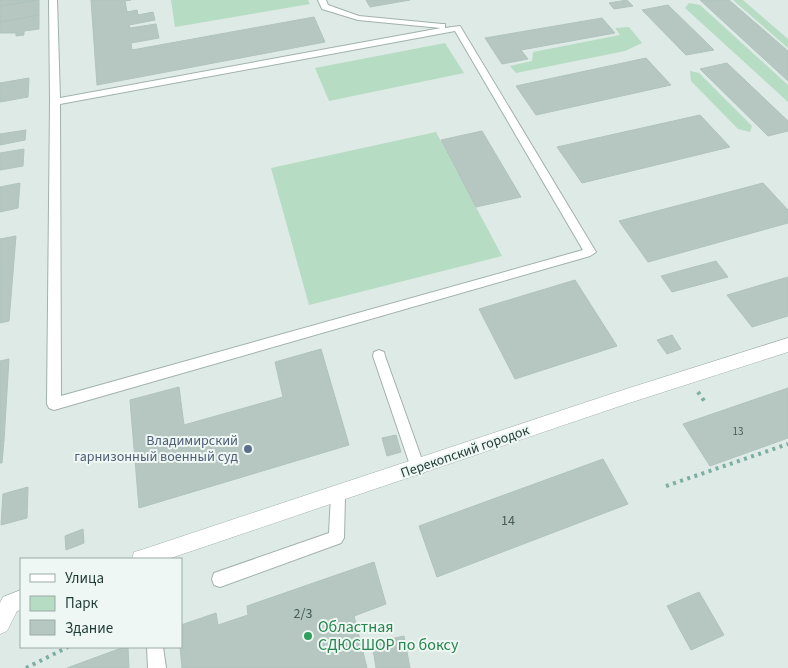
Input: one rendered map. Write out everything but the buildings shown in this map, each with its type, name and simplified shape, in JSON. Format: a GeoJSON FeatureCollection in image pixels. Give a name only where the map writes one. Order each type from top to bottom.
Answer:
{"type":"FeatureCollection","features":[{"type":"Feature","properties":{"kind":"street","name":"Перекопский городок"},"geometry":{"type":"LineString","coordinates":[[147,558],[677,379],[788,345]]}},
{"type":"Feature","properties":{"kind":"street"},"geometry":{"type":"LineString","coordinates":[[0,624],[10,604],[20,600]]}},
{"type":"Feature","properties":{"kind":"lane"},"geometry":{"type":"LineString","coordinates":[[53,0],[55,102],[54,404],[590,252],[457,28]]}},
{"type":"Feature","properties":{"kind":"lane"},"geometry":{"type":"LineString","coordinates":[[322,0],[326,7],[358,18],[457,28]]}},
{"type":"Feature","properties":{"kind":"lane"},"geometry":{"type":"LineString","coordinates":[[55,102],[457,28]]}},
{"type":"Feature","properties":{"kind":"lane"},"geometry":{"type":"LineString","coordinates":[[379,356],[418,468]]}},
{"type":"Feature","properties":{"kind":"lane"},"geometry":{"type":"LineString","coordinates":[[220,579],[336,538],[338,495]]}},
{"type":"Feature","properties":{"kind":"lane"},"geometry":{"type":"LineString","coordinates":[[155,648],[157,668]]}},
{"type":"Feature","properties":{"kind":"path"},"geometry":{"type":"LineString","coordinates":[[666,486],[788,444]]}},
{"type":"Feature","properties":{"kind":"path"},"geometry":{"type":"LineString","coordinates":[[26,668],[66,648]]}},
{"type":"Feature","properties":{"kind":"green space"},"geometry":{"type":"Polygon","coordinates":[[[171,0],[308,0],[310,4],[175,27],[171,0]]]}},
{"type":"Feature","properties":{"kind":"green space"},"geometry":{"type":"Polygon","coordinates":[[[733,0],[743,0],[788,39],[788,48],[733,0]]]}},
{"type":"Feature","properties":{"kind":"green space"},"geometry":{"type":"Polygon","coordinates":[[[689,3],[700,5],[788,85],[788,102],[685,8],[689,3]]]}},
{"type":"Feature","properties":{"kind":"green space"},"geometry":{"type":"Polygon","coordinates":[[[629,27],[642,43],[625,51],[516,73],[510,66],[532,61],[533,52],[620,35],[615,28],[629,27]]]}},
{"type":"Feature","properties":{"kind":"green space"},"geometry":{"type":"Polygon","coordinates":[[[445,43],[464,73],[329,101],[315,68],[445,43]]]}},
{"type":"Feature","properties":{"kind":"green space"},"geometry":{"type":"Polygon","coordinates":[[[690,71],[699,73],[752,126],[750,132],[738,129],[691,81],[690,71]]]}},
{"type":"Feature","properties":{"kind":"green space"},"geometry":{"type":"Polygon","coordinates":[[[436,132],[502,256],[309,305],[271,168],[436,132]]]}},
{"type":"Feature","properties":{"kind":"place","name":"Владимирский гарнизонный военный суд"},"geometry":{"type":"Point","coordinates":[248,449]}},
{"type":"Feature","properties":{"kind":"place","name":"Областная СДЮСШОР по боксу"},"geometry":{"type":"Point","coordinates":[308,636]}}]}
